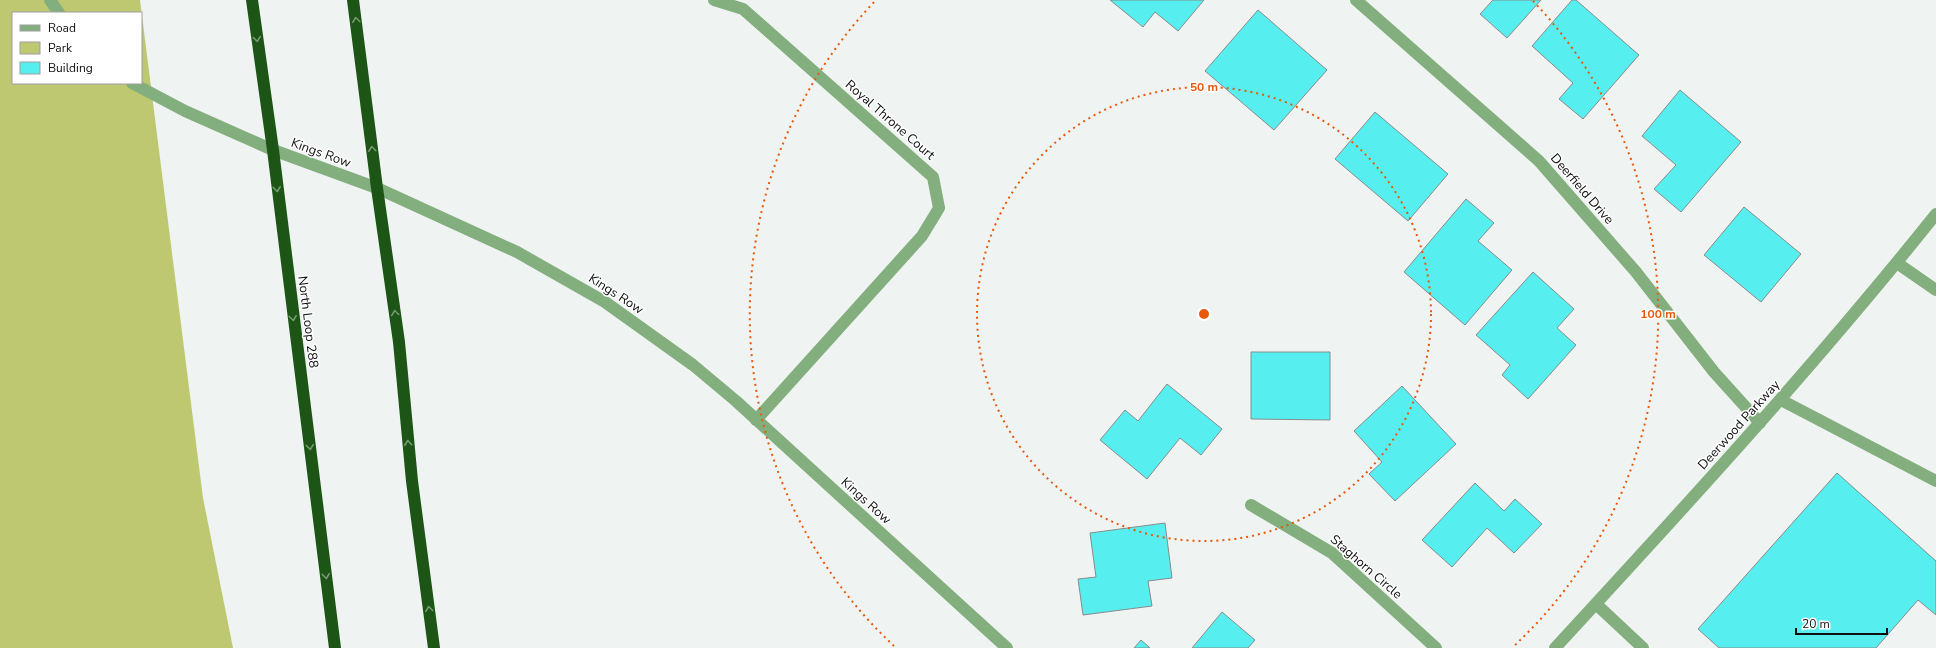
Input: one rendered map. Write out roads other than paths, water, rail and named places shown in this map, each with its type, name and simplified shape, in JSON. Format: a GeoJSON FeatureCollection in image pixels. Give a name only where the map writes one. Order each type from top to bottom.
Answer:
{"type":"FeatureCollection","features":[{"type":"Feature","properties":{"kind":"highway","name":"North Loop 288"},"geometry":{"type":"LineString","coordinates":[[252,0],[335,648]]}},
{"type":"Feature","properties":{"kind":"highway"},"geometry":{"type":"LineString","coordinates":[[353,0],[377,188],[399,342],[412,481],[434,648]]}},
{"type":"Feature","properties":{"kind":"street"},"geometry":{"type":"LineString","coordinates":[[50,0],[58,12]]}},
{"type":"Feature","properties":{"kind":"street","name":"Royal Throne Court"},"geometry":{"type":"LineString","coordinates":[[714,0],[743,9],[933,177],[939,208],[922,236],[756,420]]}},
{"type":"Feature","properties":{"kind":"street","name":"Deerfield Drive"},"geometry":{"type":"LineString","coordinates":[[1356,0],[1538,161],[1636,272],[1714,372],[1760,423]]}},
{"type":"Feature","properties":{"kind":"street","name":"Kings Row"},"geometry":{"type":"LineString","coordinates":[[134,84],[185,111],[272,150],[377,188],[517,252],[605,302],[693,365],[756,420],[1007,648]]}},
{"type":"Feature","properties":{"kind":"street","name":"Deerwood Parkway"},"geometry":{"type":"LineString","coordinates":[[1555,648],[1781,400],[1897,263],[1936,214]]}},
{"type":"Feature","properties":{"kind":"street"},"geometry":{"type":"LineString","coordinates":[[1897,263],[1936,290]]}},
{"type":"Feature","properties":{"kind":"street"},"geometry":{"type":"LineString","coordinates":[[1781,400],[1936,481]]}},
{"type":"Feature","properties":{"kind":"street","name":"Staghorn Circle"},"geometry":{"type":"LineString","coordinates":[[1251,505],[1332,553],[1436,648]]}},
{"type":"Feature","properties":{"kind":"street"},"geometry":{"type":"LineString","coordinates":[[1596,604],[1643,648]]}}]}
